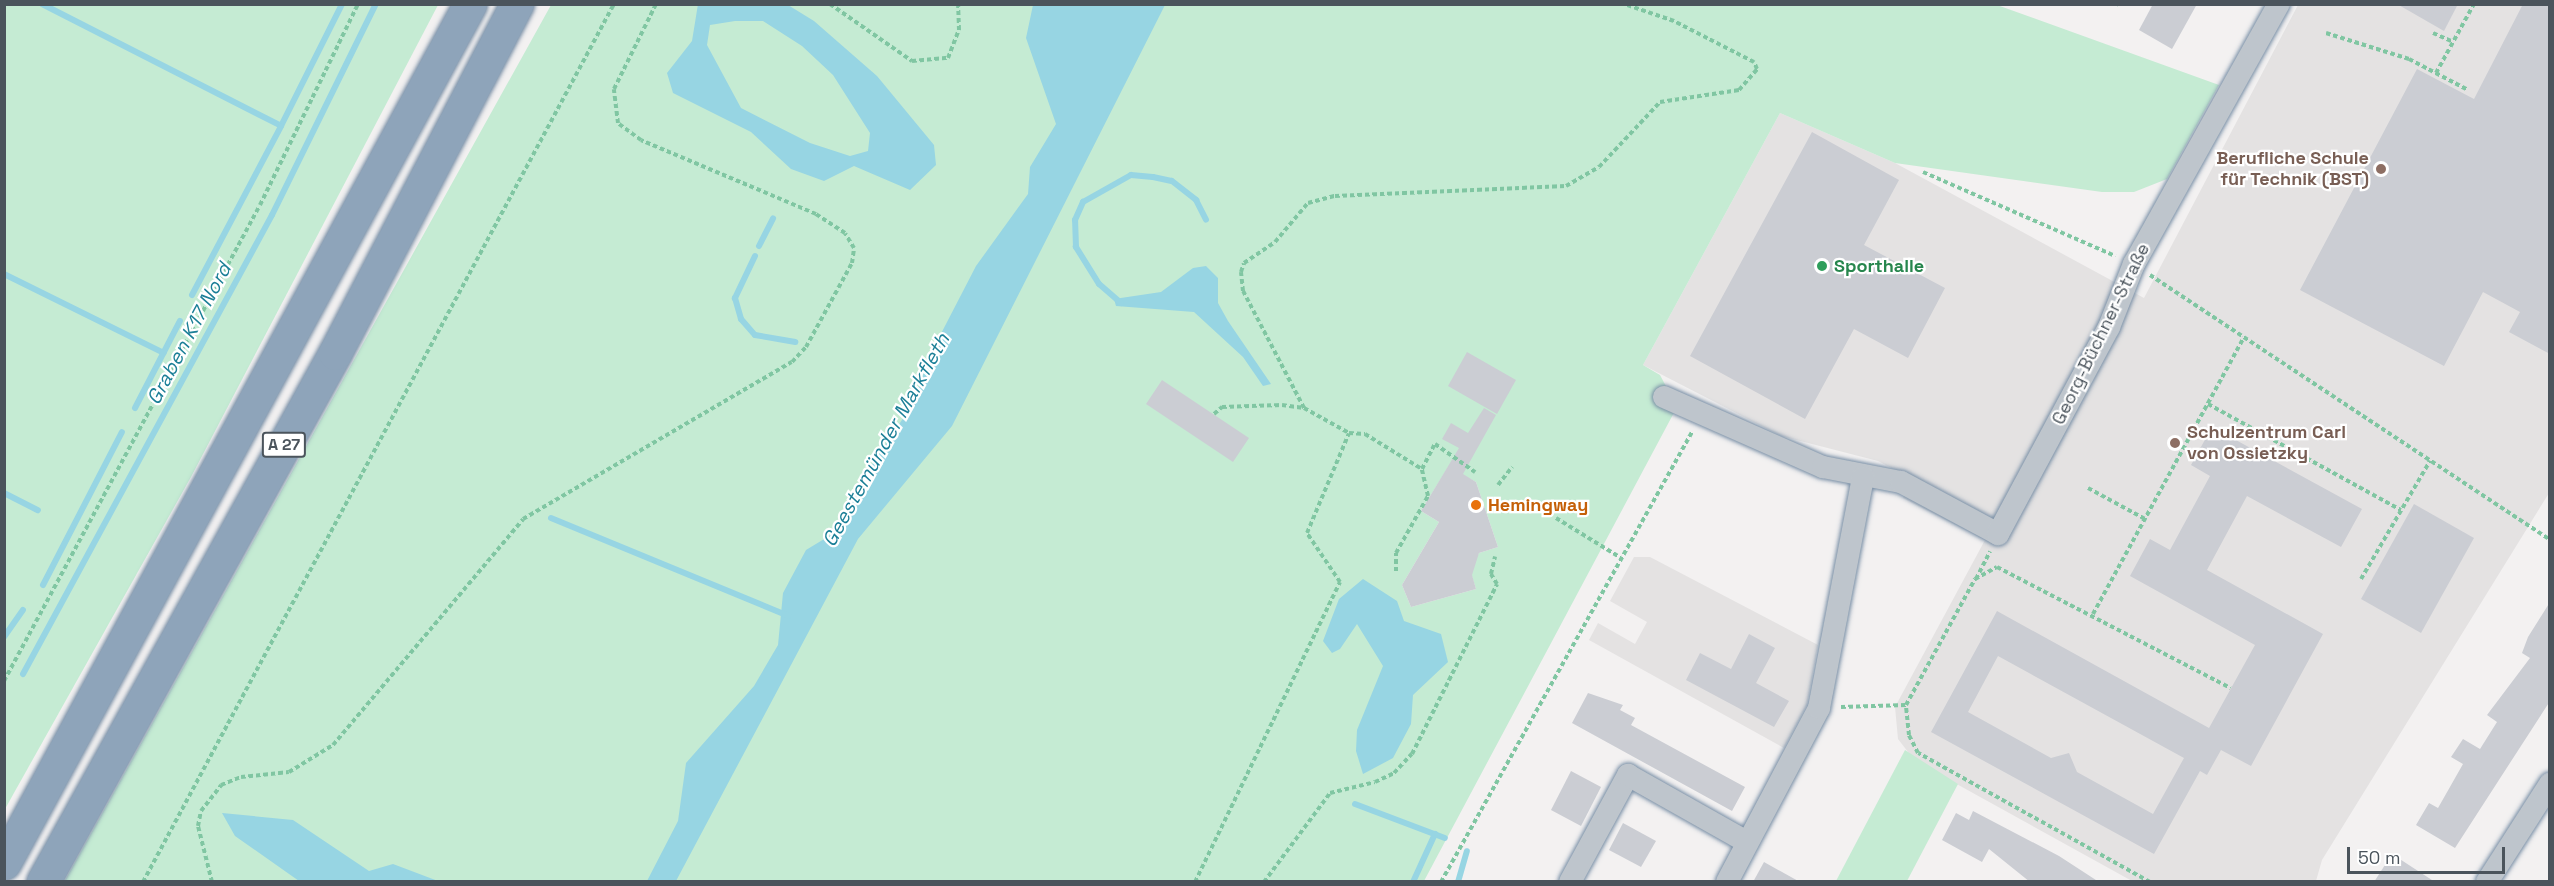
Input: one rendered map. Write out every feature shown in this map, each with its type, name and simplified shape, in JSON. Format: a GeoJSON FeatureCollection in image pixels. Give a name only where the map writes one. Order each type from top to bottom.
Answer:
{"type":"FeatureCollection","features":[{"type":"Feature","properties":{"kind":"highway","name":"A 27"},"geometry":{"type":"LineString","coordinates":[[4,863],[470,4]]}},
{"type":"Feature","properties":{"kind":"highway","name":"A 27"},"geometry":{"type":"LineString","coordinates":[[43,882],[335,353],[517,4]]}},
{"type":"Feature","properties":{"kind":"street","name":"Georg-Büchner-Straße"},"geometry":{"type":"LineString","coordinates":[[1998,534],[2109,327],[2134,264],[2279,4]]}},
{"type":"Feature","properties":{"kind":"street"},"geometry":{"type":"LineString","coordinates":[[1664,397],[1702,412],[1793,455],[1863,477],[1901,482],[1998,534]]}},
{"type":"Feature","properties":{"kind":"street"},"geometry":{"type":"LineString","coordinates":[[1727,882],[1819,708],[1863,477]]}},
{"type":"Feature","properties":{"kind":"street"},"geometry":{"type":"LineString","coordinates":[[1570,882],[1628,775],[1747,842]]}},
{"type":"Feature","properties":{"kind":"street"},"geometry":{"type":"LineString","coordinates":[[2487,882],[2550,784]]}},
{"type":"Feature","properties":{"kind":"path"},"geometry":{"type":"LineString","coordinates":[[4,681],[260,205],[358,4]]}},
{"type":"Feature","properties":{"kind":"path"},"geometry":{"type":"LineString","coordinates":[[143,882],[614,4]]}},
{"type":"Feature","properties":{"kind":"path"},"geometry":{"type":"LineString","coordinates":[[212,882],[198,826],[201,811],[221,785],[241,777],[289,772],[333,745],[523,519],[792,362],[806,347],[852,263],[854,248],[845,232],[816,214],[641,140],[618,123],[614,89],[656,4]]}},
{"type":"Feature","properties":{"kind":"path"},"geometry":{"type":"LineString","coordinates":[[830,4],[912,61],[948,58],[959,30],[958,4]]}},
{"type":"Feature","properties":{"kind":"path"},"geometry":{"type":"LineString","coordinates":[[1304,408],[1244,291],[1241,272],[1244,263],[1275,242],[1308,203],[1335,196],[1566,186],[1599,168],[1660,102],[1739,90],[1757,69],[1754,62],[1674,21],[1624,4]]}},
{"type":"Feature","properties":{"kind":"path"},"geometry":{"type":"LineString","coordinates":[[2436,73],[2474,4]]}},
{"type":"Feature","properties":{"kind":"path"},"geometry":{"type":"LineString","coordinates":[[2326,33],[2436,73],[2468,90]]}},
{"type":"Feature","properties":{"kind":"path"},"geometry":{"type":"LineString","coordinates":[[2433,33],[2453,42]]}},
{"type":"Feature","properties":{"kind":"path"},"geometry":{"type":"LineString","coordinates":[[1923,172],[2134,264],[2550,540]]}},
{"type":"Feature","properties":{"kind":"path"},"geometry":{"type":"LineString","coordinates":[[2093,614],[2244,338]]}},
{"type":"Feature","properties":{"kind":"path"},"geometry":{"type":"LineString","coordinates":[[2208,404],[2401,510]]}},
{"type":"Feature","properties":{"kind":"path"},"geometry":{"type":"LineString","coordinates":[[1214,414],[1222,407],[1304,408],[1349,433],[1365,434],[1422,469]]}},
{"type":"Feature","properties":{"kind":"path"},"geometry":{"type":"LineString","coordinates":[[1441,882],[1702,412]]}},
{"type":"Feature","properties":{"kind":"path"},"geometry":{"type":"LineString","coordinates":[[1195,882],[1340,582],[1307,533],[1349,433]]}},
{"type":"Feature","properties":{"kind":"path"},"geometry":{"type":"LineString","coordinates":[[1396,571],[1396,553],[1428,496],[1422,469],[1435,444],[1475,472]]}},
{"type":"Feature","properties":{"kind":"path"},"geometry":{"type":"LineString","coordinates":[[2361,579],[2430,460]]}},
{"type":"Feature","properties":{"kind":"path"},"geometry":{"type":"LineString","coordinates":[[1498,485],[1512,466]]}},
{"type":"Feature","properties":{"kind":"path"},"geometry":{"type":"LineString","coordinates":[[2088,488],[2145,519]]}},
{"type":"Feature","properties":{"kind":"path"},"geometry":{"type":"LineString","coordinates":[[1557,518],[1621,558]]}},
{"type":"Feature","properties":{"kind":"path"},"geometry":{"type":"LineString","coordinates":[[1998,534],[1906,705],[1909,735],[1918,753],[2150,882]]}},
{"type":"Feature","properties":{"kind":"path"},"geometry":{"type":"LineString","coordinates":[[1264,882],[1330,793],[1394,773],[1412,754],[1497,584],[1491,574],[1495,556]]}},
{"type":"Feature","properties":{"kind":"path"},"geometry":{"type":"LineString","coordinates":[[1975,579],[1997,567],[2093,614],[2230,688]]}},
{"type":"Feature","properties":{"kind":"path"},"geometry":{"type":"LineString","coordinates":[[1819,708],[1906,705]]}},
{"type":"Feature","properties":{"kind":"shaded area","name":"Schulzentrum Carl von Ossietzky"},"geometry":{"type":"Polygon","coordinates":[[[2298,5],[2549,5],[2549,493],[2322,860],[2316,881],[2132,881],[1915,761],[1898,739],[1895,707],[1985,540],[1903,498],[1912,479],[1878,461],[1781,436],[1643,365],[1780,113],[1895,163],[2144,298],[2298,5]]]}},
{"type":"Feature","properties":{"kind":"shaded area"},"geometry":{"type":"Polygon","coordinates":[[[1634,557],[1650,557],[1818,645],[1807,705],[1784,748],[1589,640],[1598,623],[1635,644],[1647,622],[1610,601],[1634,557]]]}},
{"type":"Feature","properties":{"kind":"green space"},"geometry":{"type":"Polygon","coordinates":[[[4,5],[438,5],[191,477],[5,809],[4,5]]]}},
{"type":"Feature","properties":{"kind":"green space"},"geometry":{"type":"Polygon","coordinates":[[[551,5],[1997,5],[2219,85],[2167,179],[2134,192],[2102,192],[1895,163],[1780,113],[1643,365],[1660,375],[1677,407],[1424,881],[64,882],[551,5]],[[1448,467],[1421,511],[1439,522],[1402,585],[1411,607],[1476,589],[1470,570],[1479,553],[1498,547],[1476,482],[1448,467]]]}},
{"type":"Feature","properties":{"kind":"green space"},"geometry":{"type":"Polygon","coordinates":[[[1905,750],[1958,784],[1907,881],[1836,881],[1905,750]]]}},
{"type":"Feature","properties":{"kind":"water"},"geometry":{"type":"Polygon","coordinates":[[[698,4],[788,5],[814,21],[877,76],[934,145],[936,165],[910,190],[854,166],[824,181],[791,169],[751,132],[673,93],[667,73],[692,41],[698,4]],[[735,21],[710,25],[707,45],[741,108],[810,143],[850,156],[868,151],[870,133],[833,75],[802,46],[763,21],[735,21]]]}},
{"type":"Feature","properties":{"kind":"water"},"geometry":{"type":"Polygon","coordinates":[[[1033,5],[1165,5],[952,426],[858,539],[676,881],[647,881],[678,821],[686,763],[754,686],[778,645],[783,593],[806,550],[839,530],[853,493],[912,405],[931,353],[976,266],[1028,194],[1030,167],[1056,124],[1026,38],[1033,5]]]}},
{"type":"Feature","properties":{"kind":"water"},"geometry":{"type":"Polygon","coordinates":[[[1206,266],[1218,278],[1218,303],[1271,384],[1263,386],[1243,357],[1194,312],[1116,306],[1114,299],[1161,292],[1193,268],[1206,266]]]}},
{"type":"Feature","properties":{"kind":"water"},"geometry":{"type":"Polygon","coordinates":[[[1363,579],[1397,601],[1404,621],[1441,634],[1448,662],[1413,695],[1411,724],[1393,758],[1363,774],[1356,751],[1357,730],[1383,666],[1357,624],[1340,649],[1332,653],[1323,641],[1339,599],[1363,579]]]}},
{"type":"Feature","properties":{"kind":"water"},"geometry":{"type":"Polygon","coordinates":[[[222,813],[293,820],[369,871],[393,864],[438,881],[299,881],[235,836],[222,813]]]}},
{"type":"Feature","properties":{"kind":"building"},"geometry":{"type":"Polygon","coordinates":[[[2153,4],[2197,4],[2172,49],[2139,30],[2153,4]]]}},
{"type":"Feature","properties":{"kind":"building"},"geometry":{"type":"Polygon","coordinates":[[[2397,4],[2458,4],[2444,31],[2397,4]]]}},
{"type":"Feature","properties":{"kind":"building"},"geometry":{"type":"Polygon","coordinates":[[[2523,4],[2550,4],[2550,354],[2509,332],[2520,312],[2483,292],[2444,366],[2300,290],[2417,69],[2474,99],[2523,4]]]}},
{"type":"Feature","properties":{"kind":"building","name":"Sporthalle"},"geometry":{"type":"Polygon","coordinates":[[[1812,132],[1899,180],[1864,245],[1945,288],[1908,358],[1854,329],[1805,419],[1690,356],[1812,132]]]}},
{"type":"Feature","properties":{"kind":"building"},"geometry":{"type":"Polygon","coordinates":[[[1467,352],[1516,380],[1497,414],[1448,386],[1467,352]]]}},
{"type":"Feature","properties":{"kind":"building"},"geometry":{"type":"Polygon","coordinates":[[[1162,380],[1249,438],[1233,462],[1146,404],[1162,380]]]}},
{"type":"Feature","properties":{"kind":"building"},"geometry":{"type":"Polygon","coordinates":[[[1484,408],[1496,415],[1463,474],[1476,482],[1498,547],[1479,553],[1472,575],[1476,589],[1411,607],[1402,585],[1439,522],[1421,511],[1459,448],[1442,439],[1451,423],[1468,433],[1484,408]]]}},
{"type":"Feature","properties":{"kind":"building"},"geometry":{"type":"Polygon","coordinates":[[[2212,427],[2362,509],[2341,547],[2247,496],[2207,570],[2323,634],[2251,766],[2221,750],[2207,775],[2200,771],[2154,854],[1931,732],[1997,611],[2209,728],[2255,645],[2130,576],[2150,539],[2170,550],[2210,476],[2191,465],[2212,427]],[[1998,656],[1968,712],[2051,758],[2069,753],[2077,772],[2153,814],[2184,758],[1998,656]]]}},
{"type":"Feature","properties":{"kind":"building"},"geometry":{"type":"Polygon","coordinates":[[[2414,504],[2474,538],[2421,633],[2361,599],[2414,504]]]}},
{"type":"Feature","properties":{"kind":"building"},"geometry":{"type":"Polygon","coordinates":[[[2550,602],[2550,701],[2455,848],[2416,825],[2429,803],[2438,808],[2463,764],[2451,757],[2463,739],[2480,749],[2497,722],[2487,715],[2530,658],[2522,653],[2528,637],[2550,602]]]}},
{"type":"Feature","properties":{"kind":"building"},"geometry":{"type":"Polygon","coordinates":[[[1749,634],[1775,648],[1756,683],[1789,701],[1774,727],[1686,680],[1700,653],[1731,669],[1749,634]]]}},
{"type":"Feature","properties":{"kind":"building"},"geometry":{"type":"Polygon","coordinates":[[[1588,693],[1623,705],[1620,710],[1635,718],[1631,725],[1745,787],[1732,811],[1572,723],[1588,693]]]}},
{"type":"Feature","properties":{"kind":"building"},"geometry":{"type":"Polygon","coordinates":[[[1571,771],[1601,787],[1581,826],[1551,810],[1571,771]]]}},
{"type":"Feature","properties":{"kind":"building"},"geometry":{"type":"Polygon","coordinates":[[[1973,811],[2059,856],[2099,882],[2030,882],[1989,849],[1982,862],[1942,840],[1956,813],[1969,820],[1973,811]]]}},
{"type":"Feature","properties":{"kind":"building"},"geometry":{"type":"Polygon","coordinates":[[[1623,823],[1656,841],[1641,867],[1609,850],[1623,823]]]}},
{"type":"Feature","properties":{"kind":"building"},"geometry":{"type":"Polygon","coordinates":[[[2392,854],[2435,882],[2374,882],[2392,854]]]}},
{"type":"Feature","properties":{"kind":"building"},"geometry":{"type":"Polygon","coordinates":[[[1764,862],[1800,882],[1753,882],[1764,862]]]}},
{"type":"Feature","properties":{"kind":"waterway"},"geometry":{"type":"LineString","coordinates":[[42,4],[281,126],[342,4]]}},
{"type":"Feature","properties":{"kind":"waterway","name":"Graben K17 Nord"},"geometry":{"type":"LineString","coordinates":[[23,674],[272,215],[376,4]]}},
{"type":"Feature","properties":{"kind":"waterway"},"geometry":{"type":"LineString","coordinates":[[192,295],[281,126]]}},
{"type":"Feature","properties":{"kind":"waterway"},"geometry":{"type":"LineString","coordinates":[[1121,303],[1099,284],[1076,247],[1075,220],[1083,202],[1131,175],[1153,177],[1172,181],[1196,200],[1206,220]]}},
{"type":"Feature","properties":{"kind":"waterway"},"geometry":{"type":"LineString","coordinates":[[759,246],[773,218]]}},
{"type":"Feature","properties":{"kind":"waterway"},"geometry":{"type":"LineString","coordinates":[[755,256],[735,298],[741,319],[755,335],[795,342]]}},
{"type":"Feature","properties":{"kind":"waterway"},"geometry":{"type":"LineString","coordinates":[[4,274],[164,353]]}},
{"type":"Feature","properties":{"kind":"waterway"},"geometry":{"type":"LineString","coordinates":[[135,408],[180,321]]}},
{"type":"Feature","properties":{"kind":"waterway"},"geometry":{"type":"LineString","coordinates":[[43,585],[122,432]]}},
{"type":"Feature","properties":{"kind":"waterway"},"geometry":{"type":"LineString","coordinates":[[4,493],[38,510]]}},
{"type":"Feature","properties":{"kind":"waterway"},"geometry":{"type":"LineString","coordinates":[[551,518],[789,616]]}},
{"type":"Feature","properties":{"kind":"waterway"},"geometry":{"type":"LineString","coordinates":[[4,637],[23,610]]}},
{"type":"Feature","properties":{"kind":"waterway"},"geometry":{"type":"LineString","coordinates":[[1355,804],[1445,838]]}},
{"type":"Feature","properties":{"kind":"waterway"},"geometry":{"type":"LineString","coordinates":[[1413,882],[1435,834]]}},
{"type":"Feature","properties":{"kind":"waterway"},"geometry":{"type":"LineString","coordinates":[[1458,882],[1467,851]]}},
{"type":"Feature","properties":{"kind":"place","name":"Berufliche Schule für Technik (BST)"},"geometry":{"type":"Point","coordinates":[2381,169]}},
{"type":"Feature","properties":{"kind":"place","name":"Sporthalle"},"geometry":{"type":"Point","coordinates":[1822,266]}},
{"type":"Feature","properties":{"kind":"place","name":"Schulzentrum Carl von Ossietzky"},"geometry":{"type":"Point","coordinates":[2175,443]}},
{"type":"Feature","properties":{"kind":"place","name":"Hemingway"},"geometry":{"type":"Point","coordinates":[1476,505]}},
{"type":"Feature","properties":{"kind":"water label","name":"Geestemünder Markfleth"},"geometry":{"type":"Point","coordinates":[886,440]}}]}
